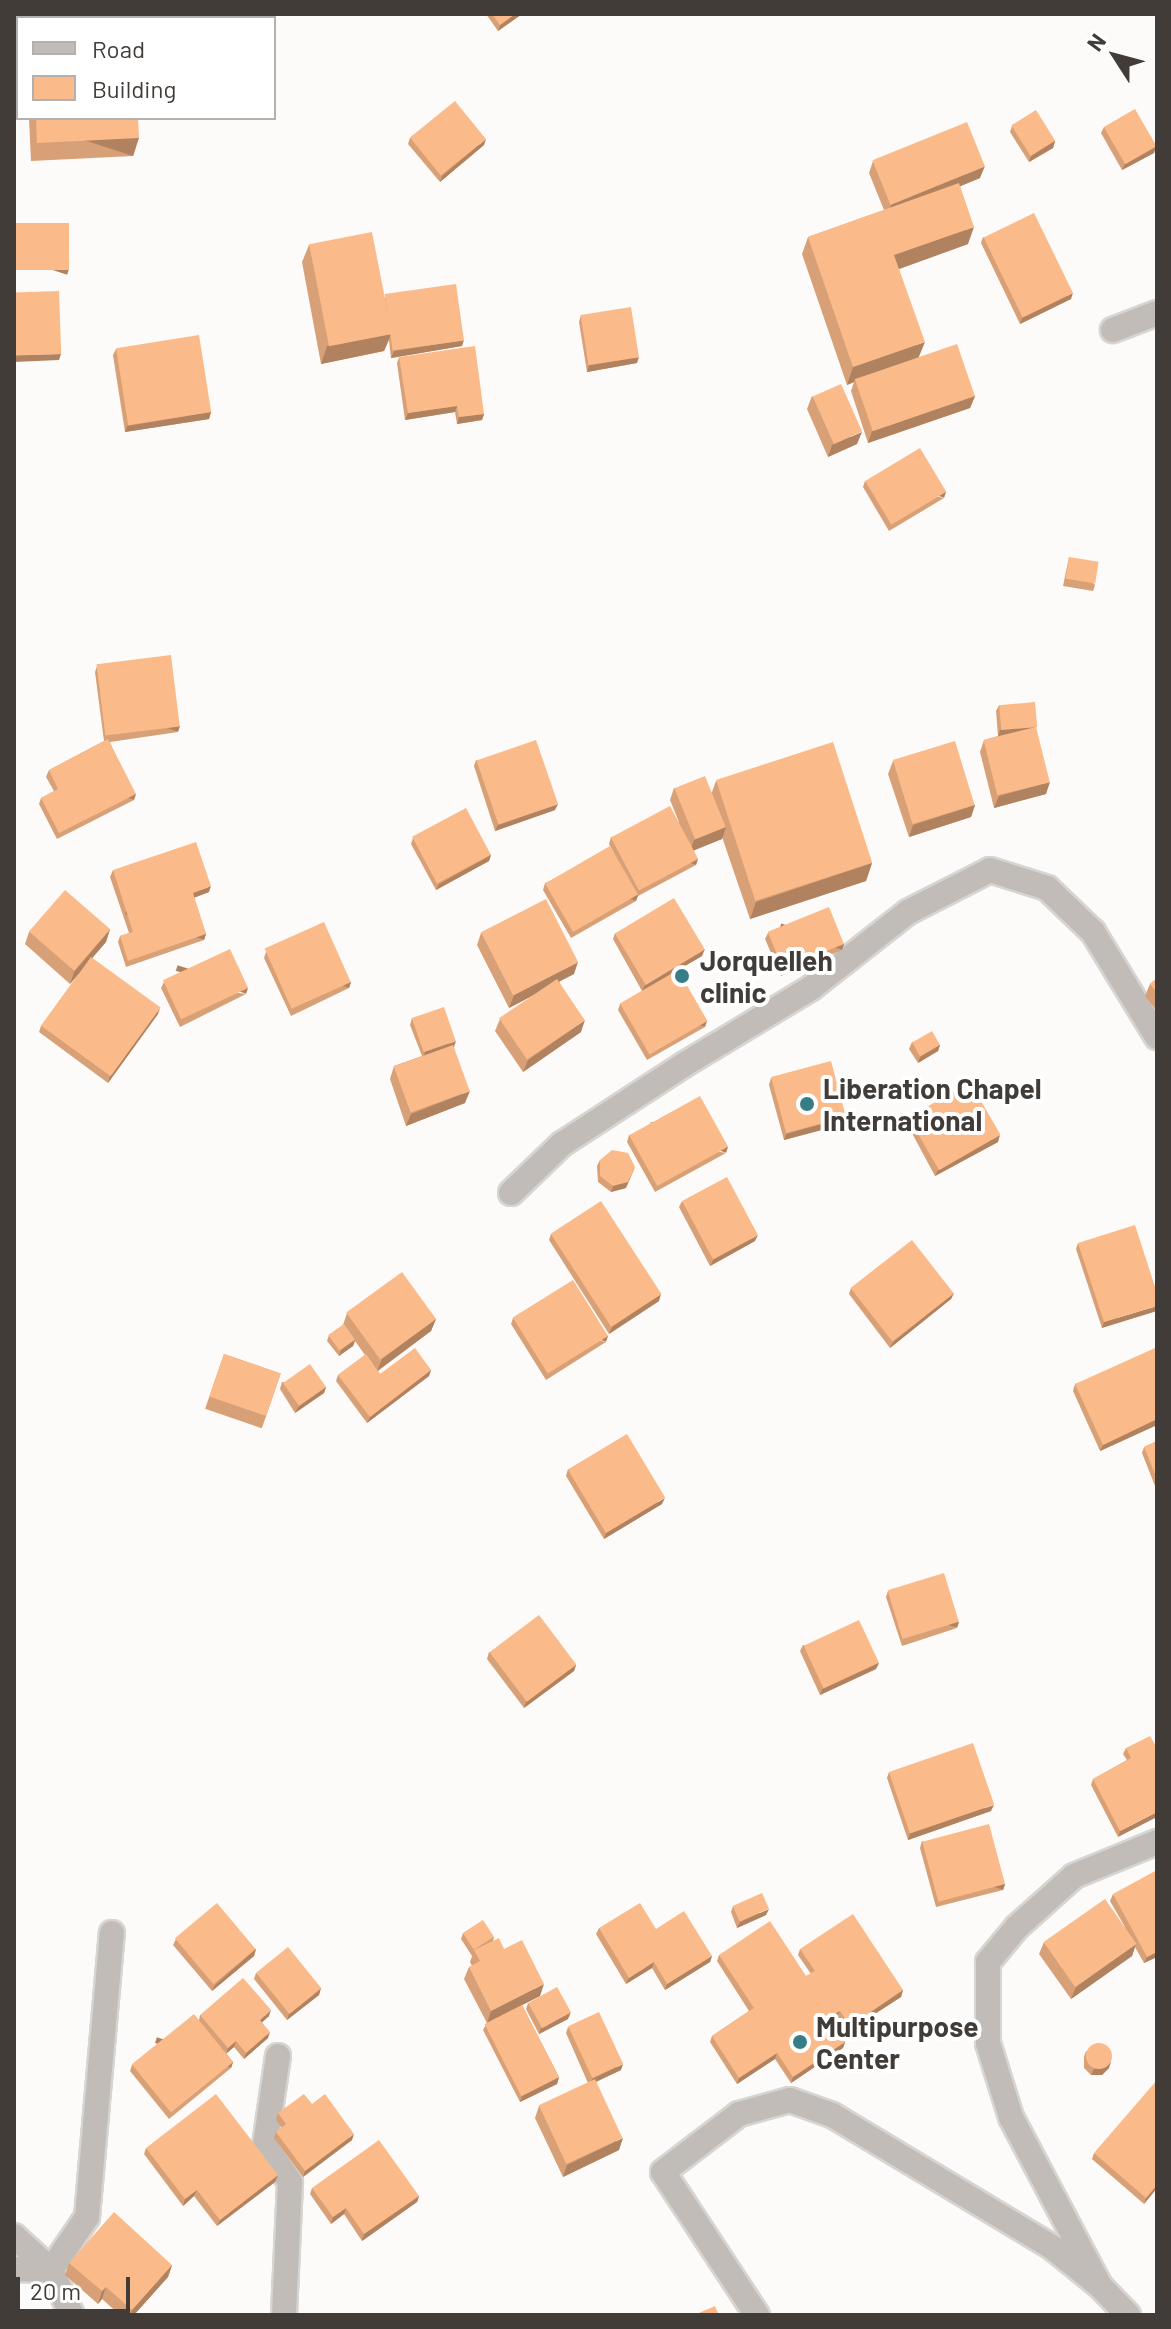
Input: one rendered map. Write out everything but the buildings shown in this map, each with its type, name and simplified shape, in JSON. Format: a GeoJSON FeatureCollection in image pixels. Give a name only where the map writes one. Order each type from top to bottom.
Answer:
{"type":"FeatureCollection","features":[{"type":"Feature","properties":{"kind":"street"},"geometry":{"type":"LineString","coordinates":[[1113,330],[1157,313]]}},
{"type":"Feature","properties":{"kind":"street"},"geometry":{"type":"LineString","coordinates":[[511,1193],[562,1144],[685,1064],[811,988],[908,912],[990,870],[1047,888],[1093,932],[1157,1037]]}},
{"type":"Feature","properties":{"kind":"street"},"geometry":{"type":"LineString","coordinates":[[1100,2286],[1011,2117],[988,2043],[988,1962],[1017,1927],[1074,1876],[1157,1842]]}},
{"type":"Feature","properties":{"kind":"street"},"geometry":{"type":"LineString","coordinates":[[51,2270],[87,2217],[112,1933]]}},
{"type":"Feature","properties":{"kind":"street"},"geometry":{"type":"LineString","coordinates":[[278,2056],[265,2145],[290,2182],[284,2315]]}},
{"type":"Feature","properties":{"kind":"street"},"geometry":{"type":"LineString","coordinates":[[757,2315],[663,2172],[739,2114],[790,2100],[832,2115],[1053,2248],[1100,2286],[1128,2315]]}},
{"type":"Feature","properties":{"kind":"street"},"geometry":{"type":"LineString","coordinates":[[14,2236],[51,2270],[72,2315]]}},
{"type":"Feature","properties":{"kind":"street"},"geometry":{"type":"LineString","coordinates":[[14,2269],[51,2270]]}},
{"type":"Feature","properties":{"kind":"place","name":"Jorquelleh clinic"},"geometry":{"type":"Point","coordinates":[682,976]}},
{"type":"Feature","properties":{"kind":"place","name":"Liberation Chapel International"},"geometry":{"type":"Point","coordinates":[807,1104]}},
{"type":"Feature","properties":{"kind":"place","name":"Multipurpose Center"},"geometry":{"type":"Point","coordinates":[800,2042]}}]}
